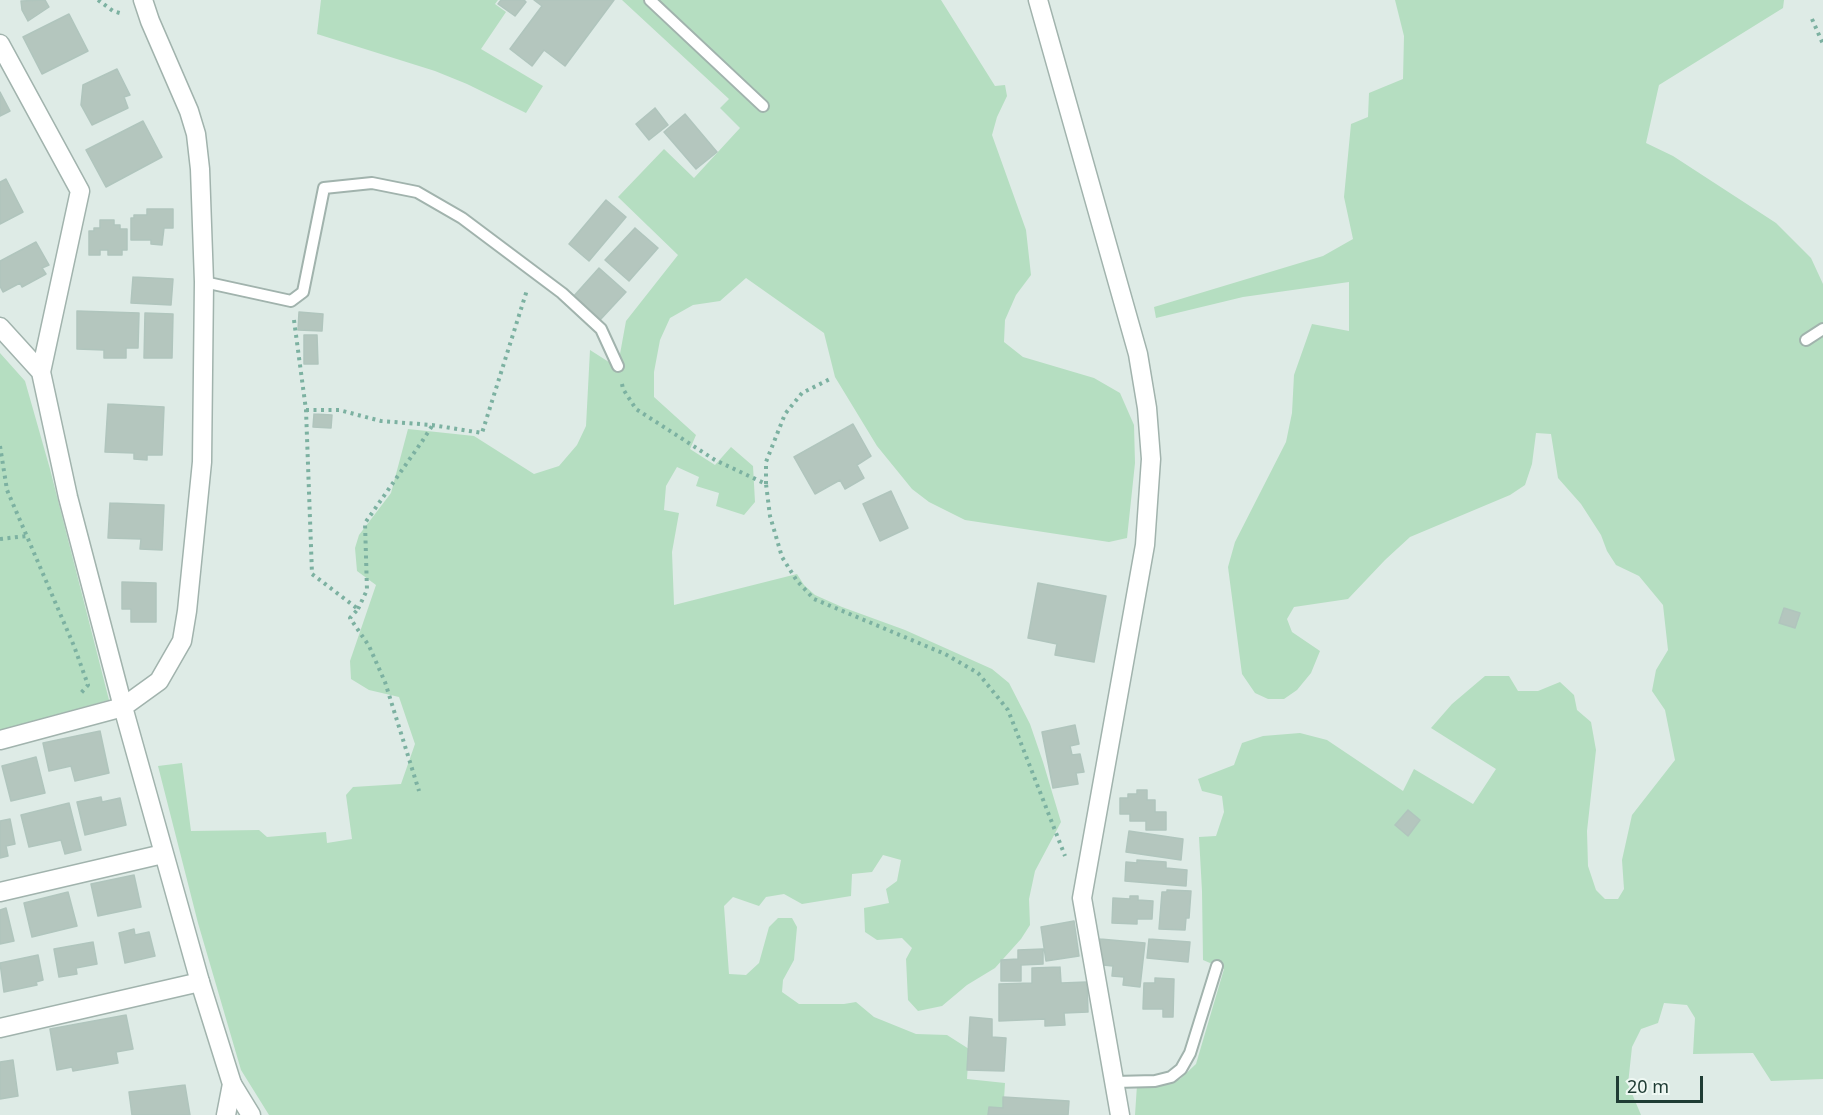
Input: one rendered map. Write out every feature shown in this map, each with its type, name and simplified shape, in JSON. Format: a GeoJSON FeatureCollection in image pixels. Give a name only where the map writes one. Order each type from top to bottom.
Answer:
{"type":"FeatureCollection","features":[{"type":"Feature","properties":{"kind":"street"},"geometry":{"type":"LineString","coordinates":[[0,740],[123,707],[159,681],[182,641],[202,462],[204,282],[200,169],[196,134],[189,111],[143,0]]}},
{"type":"Feature","properties":{"kind":"street"},"geometry":{"type":"LineString","coordinates":[[1038,0],[1138,354],[1149,428],[1151,459],[1145,546],[1082,898],[1120,1115]]}},
{"type":"Feature","properties":{"kind":"street"},"geometry":{"type":"LineString","coordinates":[[0,44],[80,191],[41,372],[68,497],[163,854],[232,1084],[251,1115]]}},
{"type":"Feature","properties":{"kind":"street"},"geometry":{"type":"LineString","coordinates":[[0,327],[41,372]]}},
{"type":"Feature","properties":{"kind":"street"},"geometry":{"type":"LineString","coordinates":[[0,892],[163,854]]}},
{"type":"Feature","properties":{"kind":"street"},"geometry":{"type":"LineString","coordinates":[[0,1028],[200,982]]}},
{"type":"Feature","properties":{"kind":"street"},"geometry":{"type":"LineString","coordinates":[[226,1115],[232,1084]]}},
{"type":"Feature","properties":{"kind":"lane"},"geometry":{"type":"LineString","coordinates":[[650,0],[763,106]]}},
{"type":"Feature","properties":{"kind":"lane"},"geometry":{"type":"LineString","coordinates":[[204,282],[291,301],[303,292],[324,188],[372,183],[417,192],[462,218],[562,293],[602,329],[618,366]]}},
{"type":"Feature","properties":{"kind":"lane"},"geometry":{"type":"LineString","coordinates":[[1806,340],[1823,329]]}},
{"type":"Feature","properties":{"kind":"lane"},"geometry":{"type":"LineString","coordinates":[[1114,1082],[1155,1081],[1172,1077],[1181,1069],[1190,1053],[1217,966]]}},
{"type":"Feature","properties":{"kind":"path"},"geometry":{"type":"LineString","coordinates":[[1812,19],[1823,44]]}},
{"type":"Feature","properties":{"kind":"path"},"geometry":{"type":"LineString","coordinates":[[306,410],[339,410],[381,421],[482,433],[533,271]]}},
{"type":"Feature","properties":{"kind":"path"},"geometry":{"type":"LineString","coordinates":[[291,301],[306,410],[312,574],[358,609]]}},
{"type":"Feature","properties":{"kind":"path"},"geometry":{"type":"LineString","coordinates":[[618,366],[623,389],[636,409],[715,460],[766,484]]}},
{"type":"Feature","properties":{"kind":"path"},"geometry":{"type":"LineString","coordinates":[[830,379],[802,393],[785,414],[766,462],[770,516],[782,557],[797,581],[814,599],[945,654],[978,673],[1008,711],[1065,856]]}},
{"type":"Feature","properties":{"kind":"path"},"geometry":{"type":"LineString","coordinates":[[419,791],[385,682],[369,646],[350,618],[358,609],[367,590],[365,523],[432,426]]}},
{"type":"Feature","properties":{"kind":"path"},"geometry":{"type":"LineString","coordinates":[[0,446],[7,490],[74,646],[88,685],[77,698]]}},
{"type":"Feature","properties":{"kind":"path"},"geometry":{"type":"LineString","coordinates":[[0,539],[27,536]]}},
{"type":"Feature","properties":{"kind":"green space"},"geometry":{"type":"Polygon","coordinates":[[[321,0],[498,0],[495,4],[506,12],[481,49],[543,86],[526,113],[435,71],[317,34],[321,0]]]}},
{"type":"Feature","properties":{"kind":"green space"},"geometry":{"type":"Polygon","coordinates":[[[622,0],[941,0],[995,86],[1005,85],[1007,96],[992,135],[1026,230],[1031,275],[1016,295],[1005,320],[1004,342],[1023,357],[1094,378],[1120,393],[1134,425],[1135,463],[1127,538],[1109,542],[965,520],[929,502],[912,489],[877,446],[835,377],[824,333],[746,278],[720,301],[693,305],[670,318],[660,340],[654,372],[654,397],[696,435],[690,449],[715,465],[731,447],[753,466],[755,502],[744,515],[716,506],[719,493],[696,486],[699,477],[677,467],[666,486],[664,510],[679,513],[672,552],[674,605],[797,574],[804,585],[815,595],[905,630],[992,669],[1009,683],[1030,724],[1061,822],[1035,871],[1029,899],[1030,925],[1021,939],[995,968],[967,985],[942,1006],[918,1011],[908,1000],[906,959],[912,948],[902,938],[877,940],[865,932],[864,908],[889,903],[886,889],[897,881],[901,860],[883,855],[872,872],[852,874],[851,896],[802,904],[784,894],[766,897],[759,906],[733,897],[724,906],[729,974],[746,975],[759,963],[769,927],[778,918],[792,918],[797,927],[794,960],[783,980],[782,992],[799,1004],[856,1002],[874,1017],[916,1034],[947,1035],[969,1049],[967,1079],[1005,1083],[1003,1115],[269,1115],[241,1070],[198,923],[158,766],[182,763],[191,831],[259,830],[267,837],[326,832],[327,843],[352,839],[346,795],[353,787],[401,784],[415,744],[399,697],[369,690],[351,679],[350,661],[376,585],[357,571],[355,548],[359,535],[391,493],[408,429],[474,436],[534,474],[559,466],[577,445],[586,426],[590,350],[612,364],[620,354],[626,321],[678,255],[618,197],[664,149],[694,178],[740,128],[720,108],[729,99],[622,0]]]}},
{"type":"Feature","properties":{"kind":"green space"},"geometry":{"type":"Polygon","coordinates":[[[1395,0],[1784,0],[1783,8],[1659,85],[1646,143],[1673,156],[1776,223],[1811,258],[1823,284],[1823,1079],[1771,1081],[1753,1053],[1693,1054],[1695,1018],[1687,1005],[1664,1003],[1658,1023],[1641,1029],[1632,1047],[1628,1084],[1641,1115],[1135,1115],[1137,1085],[1163,1085],[1180,1079],[1196,1064],[1224,969],[1203,960],[1199,837],[1216,836],[1224,812],[1222,796],[1202,791],[1198,779],[1234,765],[1242,743],[1263,736],[1300,733],[1327,740],[1403,791],[1414,769],[1473,804],[1496,769],[1431,728],[1452,704],[1485,676],[1509,676],[1518,691],[1538,691],[1560,682],[1574,695],[1577,710],[1591,722],[1596,750],[1587,831],[1588,866],[1596,890],[1605,899],[1618,899],[1624,889],[1622,860],[1632,815],[1675,760],[1665,710],[1652,691],[1656,670],[1668,650],[1663,605],[1639,576],[1616,565],[1601,535],[1581,504],[1558,478],[1551,434],[1536,433],[1532,464],[1525,485],[1510,495],[1410,537],[1348,599],[1294,607],[1287,619],[1292,632],[1320,651],[1311,673],[1297,690],[1284,699],[1268,699],[1255,693],[1242,674],[1228,567],[1235,542],[1286,442],[1292,413],[1294,375],[1312,324],[1349,331],[1349,282],[1243,297],[1156,318],[1154,307],[1323,256],[1353,239],[1344,197],[1351,124],[1368,117],[1369,93],[1403,79],[1404,36],[1395,0]]]}},
{"type":"Feature","properties":{"kind":"green space"},"geometry":{"type":"Polygon","coordinates":[[[0,353],[25,381],[109,700],[0,730],[0,353]]]}},
{"type":"Feature","properties":{"kind":"building"},"geometry":{"type":"Polygon","coordinates":[[[45,0],[49,7],[28,21],[22,10],[21,1],[45,0]]]}},
{"type":"Feature","properties":{"kind":"building"},"geometry":{"type":"Polygon","coordinates":[[[501,0],[524,0],[526,2],[515,16],[498,4],[501,0]]]}},
{"type":"Feature","properties":{"kind":"building"},"geometry":{"type":"Polygon","coordinates":[[[534,0],[614,0],[565,66],[544,50],[532,66],[510,49],[542,6],[534,0]]]}},
{"type":"Feature","properties":{"kind":"building"},"geometry":{"type":"Polygon","coordinates":[[[69,14],[88,51],[42,74],[23,37],[69,14]]]}},
{"type":"Feature","properties":{"kind":"building"},"geometry":{"type":"Polygon","coordinates":[[[117,69],[130,95],[124,97],[128,108],[92,125],[81,105],[83,85],[117,69]]]}},
{"type":"Feature","properties":{"kind":"building"},"geometry":{"type":"Polygon","coordinates":[[[0,92],[10,111],[0,116],[0,92]]]}},
{"type":"Feature","properties":{"kind":"building"},"geometry":{"type":"Polygon","coordinates":[[[655,108],[668,125],[649,140],[636,124],[655,108]]]}},
{"type":"Feature","properties":{"kind":"building"},"geometry":{"type":"Polygon","coordinates":[[[685,114],[717,152],[696,169],[664,132],[685,114]]]}},
{"type":"Feature","properties":{"kind":"building"},"geometry":{"type":"Polygon","coordinates":[[[143,121],[162,157],[106,187],[86,150],[143,121]]]}},
{"type":"Feature","properties":{"kind":"building"},"geometry":{"type":"Polygon","coordinates":[[[6,179],[23,212],[0,224],[0,182],[6,179]]]}},
{"type":"Feature","properties":{"kind":"building"},"geometry":{"type":"Polygon","coordinates":[[[606,200],[626,217],[589,261],[569,244],[606,200]]]}},
{"type":"Feature","properties":{"kind":"building"},"geometry":{"type":"Polygon","coordinates":[[[147,209],[173,209],[173,228],[164,228],[162,245],[151,244],[151,240],[131,240],[131,218],[134,218],[134,215],[147,215],[147,209]]]}},
{"type":"Feature","properties":{"kind":"building"},"geometry":{"type":"Polygon","coordinates":[[[100,220],[114,220],[114,225],[120,225],[120,229],[127,229],[127,250],[122,250],[122,255],[108,255],[108,250],[100,250],[100,255],[89,255],[89,231],[100,228],[100,220]]]}},
{"type":"Feature","properties":{"kind":"building"},"geometry":{"type":"Polygon","coordinates":[[[635,228],[658,248],[629,281],[605,260],[635,228]]]}},
{"type":"Feature","properties":{"kind":"building"},"geometry":{"type":"Polygon","coordinates":[[[36,242],[49,265],[42,268],[46,274],[22,287],[20,283],[3,292],[0,286],[0,261],[36,242]]]}},
{"type":"Feature","properties":{"kind":"building"},"geometry":{"type":"Polygon","coordinates":[[[599,268],[626,292],[600,320],[573,297],[599,268]]]}},
{"type":"Feature","properties":{"kind":"building"},"geometry":{"type":"Polygon","coordinates":[[[133,277],[173,279],[171,305],[131,303],[133,277]]]}},
{"type":"Feature","properties":{"kind":"building"},"geometry":{"type":"Polygon","coordinates":[[[77,311],[139,313],[138,348],[126,348],[126,358],[104,358],[104,350],[77,349],[77,311]]]}},
{"type":"Feature","properties":{"kind":"building"},"geometry":{"type":"Polygon","coordinates":[[[299,312],[323,314],[322,331],[298,330],[299,312]]]}},
{"type":"Feature","properties":{"kind":"building"},"geometry":{"type":"Polygon","coordinates":[[[145,313],[173,314],[172,358],[144,358],[145,313]]]}},
{"type":"Feature","properties":{"kind":"building"},"geometry":{"type":"Polygon","coordinates":[[[304,335],[317,335],[318,364],[304,364],[304,335]]]}},
{"type":"Feature","properties":{"kind":"building"},"geometry":{"type":"Polygon","coordinates":[[[108,404],[164,407],[162,455],[147,455],[147,460],[134,459],[134,453],[105,452],[108,404]]]}},
{"type":"Feature","properties":{"kind":"building"},"geometry":{"type":"Polygon","coordinates":[[[314,414],[332,415],[331,428],[313,427],[314,414]]]}},
{"type":"Feature","properties":{"kind":"building"},"geometry":{"type":"Polygon","coordinates":[[[853,424],[871,456],[857,465],[864,478],[845,489],[840,480],[815,494],[794,457],[853,424]]]}},
{"type":"Feature","properties":{"kind":"building"},"geometry":{"type":"Polygon","coordinates":[[[891,491],[908,528],[880,541],[863,504],[891,491]]]}},
{"type":"Feature","properties":{"kind":"building"},"geometry":{"type":"Polygon","coordinates":[[[110,503],[164,505],[162,550],[140,549],[141,539],[108,538],[110,503]]]}},
{"type":"Feature","properties":{"kind":"building"},"geometry":{"type":"Polygon","coordinates":[[[122,582],[156,583],[156,622],[131,622],[131,609],[122,609],[122,582]]]}},
{"type":"Feature","properties":{"kind":"building"},"geometry":{"type":"Polygon","coordinates":[[[1038,583],[1106,596],[1094,662],[1055,655],[1057,644],[1028,638],[1038,583]]]}},
{"type":"Feature","properties":{"kind":"building"},"geometry":{"type":"Polygon","coordinates":[[[1784,608],[1800,613],[1795,628],[1779,623],[1784,608]]]}},
{"type":"Feature","properties":{"kind":"building"},"geometry":{"type":"Polygon","coordinates":[[[1075,725],[1079,744],[1070,746],[1072,755],[1080,754],[1084,772],[1076,773],[1078,784],[1053,788],[1042,732],[1075,725]]]}},
{"type":"Feature","properties":{"kind":"building"},"geometry":{"type":"Polygon","coordinates":[[[100,731],[109,773],[75,781],[71,766],[49,771],[43,743],[100,731]]]}},
{"type":"Feature","properties":{"kind":"building"},"geometry":{"type":"Polygon","coordinates":[[[36,757],[45,793],[11,801],[2,766],[36,757]]]}},
{"type":"Feature","properties":{"kind":"building"},"geometry":{"type":"Polygon","coordinates":[[[1137,790],[1147,790],[1147,800],[1155,800],[1155,812],[1166,812],[1166,830],[1146,830],[1146,821],[1130,821],[1130,814],[1120,814],[1120,798],[1128,798],[1128,794],[1137,794],[1137,790]]]}},
{"type":"Feature","properties":{"kind":"building"},"geometry":{"type":"Polygon","coordinates":[[[101,797],[102,802],[120,798],[126,825],[85,835],[77,802],[101,797]]]}},
{"type":"Feature","properties":{"kind":"building"},"geometry":{"type":"Polygon","coordinates":[[[69,803],[81,850],[65,854],[61,840],[29,847],[21,815],[69,803]]]}},
{"type":"Feature","properties":{"kind":"building"},"geometry":{"type":"Polygon","coordinates":[[[1408,810],[1420,820],[1408,836],[1395,825],[1408,810]]]}},
{"type":"Feature","properties":{"kind":"building"},"geometry":{"type":"Polygon","coordinates":[[[10,819],[15,844],[6,846],[8,856],[0,858],[0,821],[10,819]]]}},
{"type":"Feature","properties":{"kind":"building"},"geometry":{"type":"Polygon","coordinates":[[[1129,831],[1183,839],[1181,860],[1126,852],[1129,831]]]}},
{"type":"Feature","properties":{"kind":"building"},"geometry":{"type":"Polygon","coordinates":[[[1137,860],[1166,862],[1166,868],[1187,870],[1186,886],[1125,881],[1126,862],[1137,863],[1137,860]]]}},
{"type":"Feature","properties":{"kind":"building"},"geometry":{"type":"Polygon","coordinates":[[[134,875],[141,907],[98,916],[91,884],[134,875]]]}},
{"type":"Feature","properties":{"kind":"building"},"geometry":{"type":"Polygon","coordinates":[[[1167,890],[1191,891],[1189,918],[1186,918],[1185,930],[1159,929],[1162,892],[1167,892],[1167,890]]]}},
{"type":"Feature","properties":{"kind":"building"},"geometry":{"type":"Polygon","coordinates":[[[68,892],[77,926],[32,937],[24,903],[68,892]]]}},
{"type":"Feature","properties":{"kind":"building"},"geometry":{"type":"Polygon","coordinates":[[[1130,896],[1138,896],[1138,900],[1153,901],[1152,919],[1137,919],[1137,924],[1112,923],[1113,898],[1130,899],[1130,896]]]}},
{"type":"Feature","properties":{"kind":"building"},"geometry":{"type":"Polygon","coordinates":[[[6,908],[14,941],[0,944],[0,910],[6,908]]]}},
{"type":"Feature","properties":{"kind":"building"},"geometry":{"type":"Polygon","coordinates":[[[1074,921],[1079,956],[1046,961],[1041,927],[1074,921]]]}},
{"type":"Feature","properties":{"kind":"building"},"geometry":{"type":"Polygon","coordinates":[[[134,929],[135,935],[149,932],[155,956],[125,963],[119,933],[134,929]]]}},
{"type":"Feature","properties":{"kind":"building"},"geometry":{"type":"Polygon","coordinates":[[[1100,939],[1145,943],[1140,987],[1123,985],[1124,977],[1112,976],[1113,966],[1103,965],[1103,958],[1098,957],[1100,939]]]}},
{"type":"Feature","properties":{"kind":"building"},"geometry":{"type":"Polygon","coordinates":[[[1149,939],[1190,942],[1188,962],[1147,958],[1149,939]]]}},
{"type":"Feature","properties":{"kind":"building"},"geometry":{"type":"Polygon","coordinates":[[[93,942],[97,964],[76,968],[77,974],[59,977],[54,949],[93,942]]]}},
{"type":"Feature","properties":{"kind":"building"},"geometry":{"type":"Polygon","coordinates":[[[1043,949],[1043,964],[1021,965],[1021,981],[1001,981],[1001,960],[1018,959],[1018,950],[1043,949]]]}},
{"type":"Feature","properties":{"kind":"building"},"geometry":{"type":"Polygon","coordinates":[[[38,955],[43,980],[36,982],[37,985],[4,992],[0,963],[38,955]]]}},
{"type":"Feature","properties":{"kind":"building"},"geometry":{"type":"Polygon","coordinates":[[[1060,967],[1061,983],[1087,982],[1088,1012],[1064,1013],[1065,1025],[1045,1026],[1045,1019],[999,1021],[999,984],[1032,983],[1032,968],[1060,967]]]}},
{"type":"Feature","properties":{"kind":"building"},"geometry":{"type":"Polygon","coordinates":[[[1155,978],[1174,979],[1173,1017],[1163,1017],[1163,1009],[1143,1009],[1144,983],[1155,983],[1155,978]]]}},
{"type":"Feature","properties":{"kind":"building"},"geometry":{"type":"Polygon","coordinates":[[[126,1015],[133,1049],[116,1052],[118,1063],[73,1071],[72,1067],[57,1070],[50,1029],[126,1015]]]}},
{"type":"Feature","properties":{"kind":"building"},"geometry":{"type":"Polygon","coordinates":[[[970,1017],[992,1019],[992,1037],[1006,1038],[1004,1071],[967,1070],[970,1017]]]}},
{"type":"Feature","properties":{"kind":"building"},"geometry":{"type":"Polygon","coordinates":[[[13,1060],[18,1096],[0,1099],[0,1062],[13,1060]]]}},
{"type":"Feature","properties":{"kind":"building"},"geometry":{"type":"Polygon","coordinates":[[[185,1085],[190,1115],[132,1115],[129,1092],[185,1085]]]}},
{"type":"Feature","properties":{"kind":"building"},"geometry":{"type":"Polygon","coordinates":[[[1003,1097],[1069,1101],[1068,1115],[988,1115],[989,1107],[1003,1108],[1003,1097]]]}}]}
